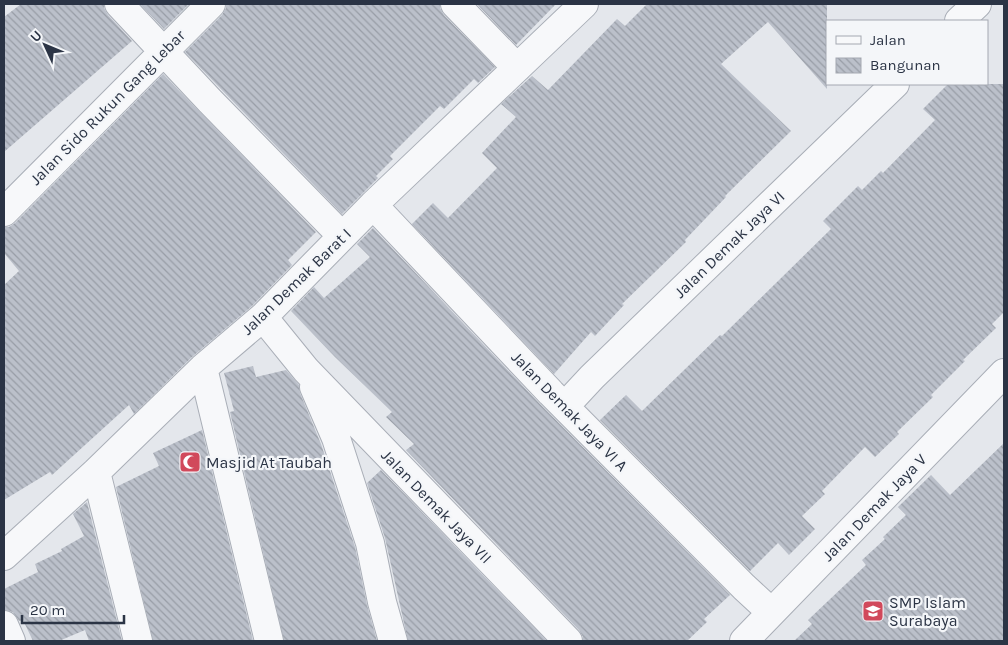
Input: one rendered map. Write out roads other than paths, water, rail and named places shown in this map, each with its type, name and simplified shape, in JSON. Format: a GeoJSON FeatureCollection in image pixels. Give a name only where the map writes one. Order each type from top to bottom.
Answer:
{"type":"FeatureCollection","features":[{"type":"Feature","properties":{"kind":"street"},"geometry":{"type":"LineString","coordinates":[[119,4],[162,51],[342,236]]}},
{"type":"Feature","properties":{"kind":"street","name":"Jalan Sido Rukun Gang Lebar"},"geometry":{"type":"LineString","coordinates":[[5,209],[211,4]]}},
{"type":"Feature","properties":{"kind":"street"},"geometry":{"type":"LineString","coordinates":[[455,4],[517,68]]}},
{"type":"Feature","properties":{"kind":"street","name":"Jalan Demak Barat I"},"geometry":{"type":"LineString","coordinates":[[4,556],[96,472],[203,368],[263,317],[373,205],[584,4]]}},
{"type":"Feature","properties":{"kind":"street"},"geometry":{"type":"LineString","coordinates":[[960,20],[978,4]]}},
{"type":"Feature","properties":{"kind":"street","name":"Jalan Demak Jaya VI"},"geometry":{"type":"LineString","coordinates":[[565,406],[894,85]]}},
{"type":"Feature","properties":{"kind":"street","name":"Jalan Demak Jaya VI A"},"geometry":{"type":"LineString","coordinates":[[373,205],[565,406],[771,612]]}},
{"type":"Feature","properties":{"kind":"street","name":"Jalan Demak Jaya VII"},"geometry":{"type":"LineString","coordinates":[[263,317],[306,370],[568,641]]}},
{"type":"Feature","properties":{"kind":"street"},"geometry":{"type":"LineString","coordinates":[[203,368],[269,641]]}},
{"type":"Feature","properties":{"kind":"street","name":"Jalan Demak Jaya VII"},"geometry":{"type":"LineString","coordinates":[[306,370],[336,438],[370,543],[382,602],[393,641]]}},
{"type":"Feature","properties":{"kind":"street","name":"Jalan Demak Jaya V"},"geometry":{"type":"LineString","coordinates":[[744,641],[1004,373]]}},
{"type":"Feature","properties":{"kind":"street"},"geometry":{"type":"LineString","coordinates":[[96,472],[138,641]]}},
{"type":"Feature","properties":{"kind":"street"},"geometry":{"type":"LineString","coordinates":[[4,625],[11,641]]}},
{"type":"Feature","properties":{"kind":"place","name":"Masjid At Taubah"},"geometry":{"type":"Point","coordinates":[190,462]}},
{"type":"Feature","properties":{"kind":"place","name":"SMP Islam Surabaya"},"geometry":{"type":"Point","coordinates":[873,611]}}]}
